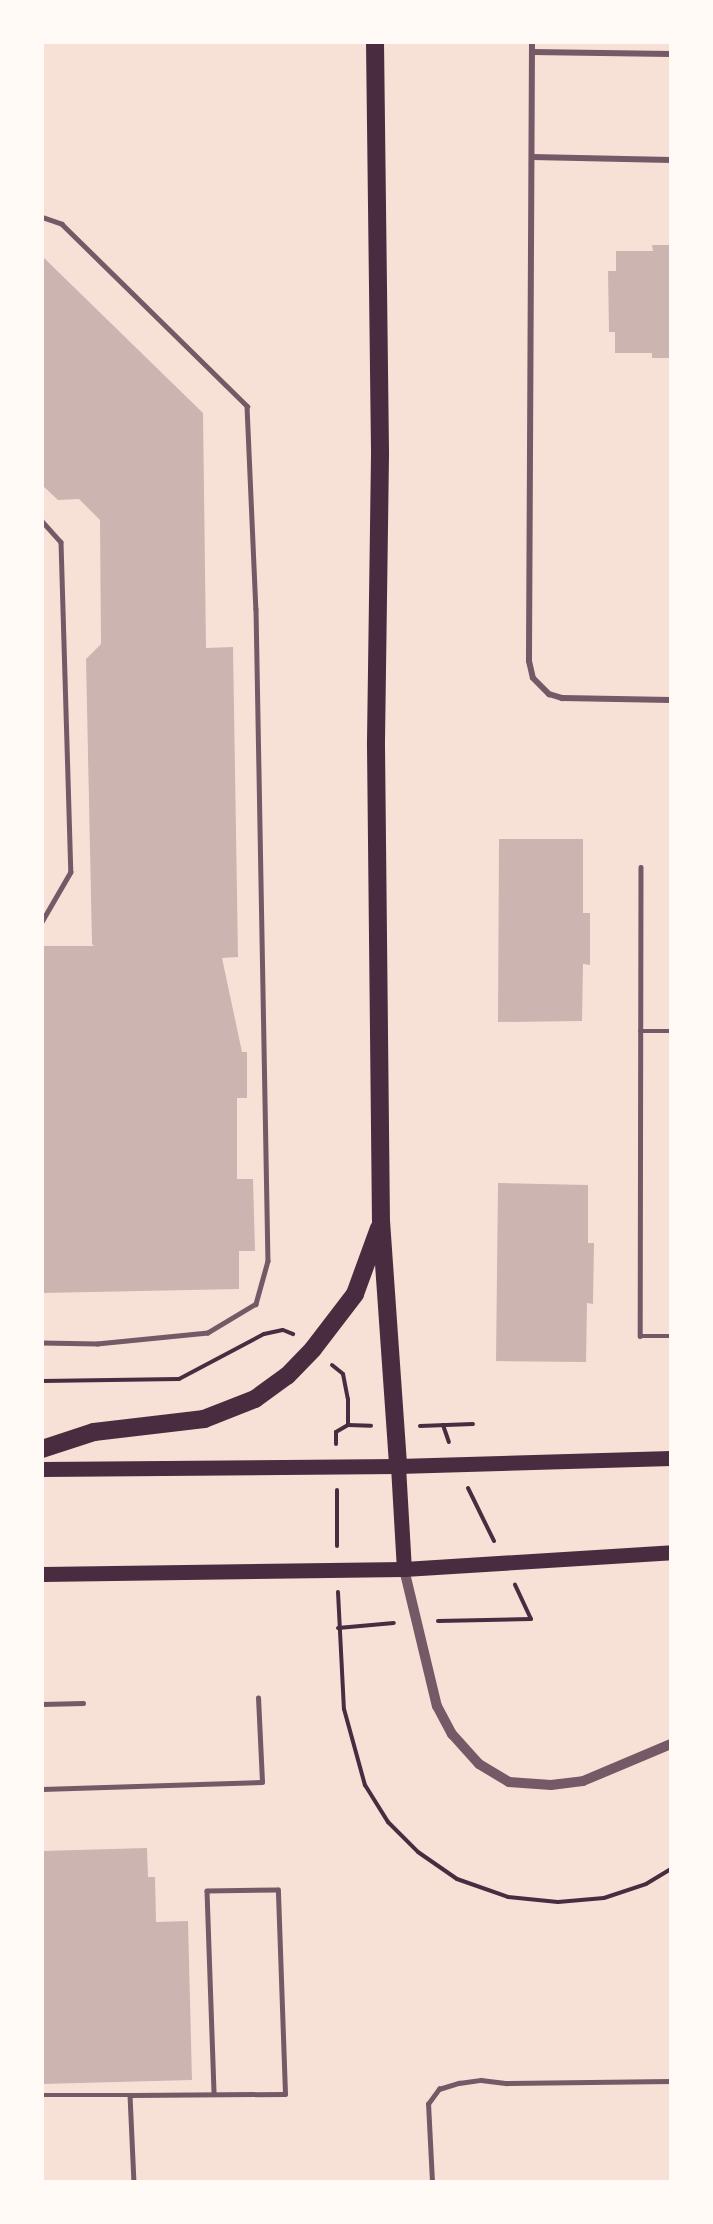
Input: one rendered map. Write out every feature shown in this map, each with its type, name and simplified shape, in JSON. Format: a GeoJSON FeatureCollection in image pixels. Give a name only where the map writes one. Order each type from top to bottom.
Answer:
{"type":"FeatureCollection","features":[{"type":"Feature","properties":{"kind":"highway"},"geometry":{"type":"LineString","coordinates":[[375,42],[380,455],[376,756],[381,1221],[398,1466]]}},
{"type":"Feature","properties":{"kind":"highway"},"geometry":{"type":"LineString","coordinates":[[42,1449],[94,1432],[204,1419],[255,1399],[286,1376],[313,1348],[355,1294],[381,1221]]}},
{"type":"Feature","properties":{"kind":"main road"},"geometry":{"type":"LineString","coordinates":[[42,1469],[398,1466],[671,1458]]}},
{"type":"Feature","properties":{"kind":"main road"},"geometry":{"type":"LineString","coordinates":[[398,1466],[404,1569]]}},
{"type":"Feature","properties":{"kind":"main road"},"geometry":{"type":"LineString","coordinates":[[42,1574],[404,1569],[671,1552]]}},
{"type":"Feature","properties":{"kind":"street"},"geometry":{"type":"LineString","coordinates":[[532,42],[528,661],[533,678],[549,693],[562,698],[671,700]]}},
{"type":"Feature","properties":{"kind":"street"},"geometry":{"type":"LineString","coordinates":[[532,52],[671,54]]}},
{"type":"Feature","properties":{"kind":"street"},"geometry":{"type":"LineString","coordinates":[[532,157],[671,160]]}},
{"type":"Feature","properties":{"kind":"street"},"geometry":{"type":"LineString","coordinates":[[404,1569],[437,1706],[452,1734],[479,1764],[509,1782],[551,1785],[583,1781],[671,1744]]}},
{"type":"Feature","properties":{"kind":"lane"},"geometry":{"type":"LineString","coordinates":[[42,218],[62,224],[248,406],[256,609],[268,1261],[256,1304],[208,1333],[98,1344],[42,1343]]}},
{"type":"Feature","properties":{"kind":"lane"},"geometry":{"type":"LineString","coordinates":[[42,521],[61,542],[71,872],[42,922]]}},
{"type":"Feature","properties":{"kind":"lane"},"geometry":{"type":"LineString","coordinates":[[641,867],[640,1336],[671,1336]]}},
{"type":"Feature","properties":{"kind":"lane"},"geometry":{"type":"LineString","coordinates":[[640,1031],[671,1031]]}},
{"type":"Feature","properties":{"kind":"lane"},"geometry":{"type":"LineString","coordinates":[[42,1789],[262,1782],[258,1698]]}},
{"type":"Feature","properties":{"kind":"lane"},"geometry":{"type":"LineString","coordinates":[[42,1704],[83,1703]]}},
{"type":"Feature","properties":{"kind":"lane"},"geometry":{"type":"LineString","coordinates":[[42,2095],[285,2094],[278,1890],[207,1891],[214,2093]]}},
{"type":"Feature","properties":{"kind":"lane"},"geometry":{"type":"LineString","coordinates":[[432,2182],[429,2104],[439,2090],[459,2083],[481,2080],[507,2083],[671,2081]]}},
{"type":"Feature","properties":{"kind":"lane"},"geometry":{"type":"LineString","coordinates":[[130,2095],[134,2182]]}},
{"type":"Feature","properties":{"kind":"path"},"geometry":{"type":"LineString","coordinates":[[42,1381],[179,1379],[264,1334],[283,1330],[300,1338],[313,1348],[343,1374],[348,1399],[348,1425],[336,1432],[338,1570],[344,1709],[365,1785],[388,1822],[418,1852],[457,1880],[508,1897],[558,1902],[604,1898],[646,1884],[671,1869]]}},
{"type":"Feature","properties":{"kind":"building"},"geometry":{"type":"Polygon","coordinates":[[[652,245],[671,245],[671,358],[652,358],[652,353],[615,353],[615,332],[609,332],[608,271],[616,271],[616,251],[653,251],[652,245]]]}},
{"type":"Feature","properties":{"kind":"building"},"geometry":{"type":"Polygon","coordinates":[[[42,256],[203,413],[206,648],[233,647],[238,957],[222,958],[242,1052],[247,1052],[247,1098],[237,1098],[237,1179],[253,1179],[255,1251],[239,1251],[239,1289],[42,1293],[42,946],[94,946],[92,944],[86,659],[101,644],[100,520],[79,499],[58,500],[42,485],[42,256]]]}},
{"type":"Feature","properties":{"kind":"building"},"geometry":{"type":"Polygon","coordinates":[[[499,839],[583,839],[583,913],[590,913],[590,965],[583,964],[582,1021],[498,1022],[499,839]]]}},
{"type":"Feature","properties":{"kind":"building"},"geometry":{"type":"Polygon","coordinates":[[[498,1183],[588,1185],[588,1243],[594,1243],[593,1304],[587,1303],[586,1362],[496,1361],[498,1183]]]}},
{"type":"Feature","properties":{"kind":"building"},"geometry":{"type":"Polygon","coordinates":[[[147,1848],[148,1877],[155,1877],[156,1922],[188,1921],[192,2080],[42,2084],[42,1851],[147,1848]]]}}]}
